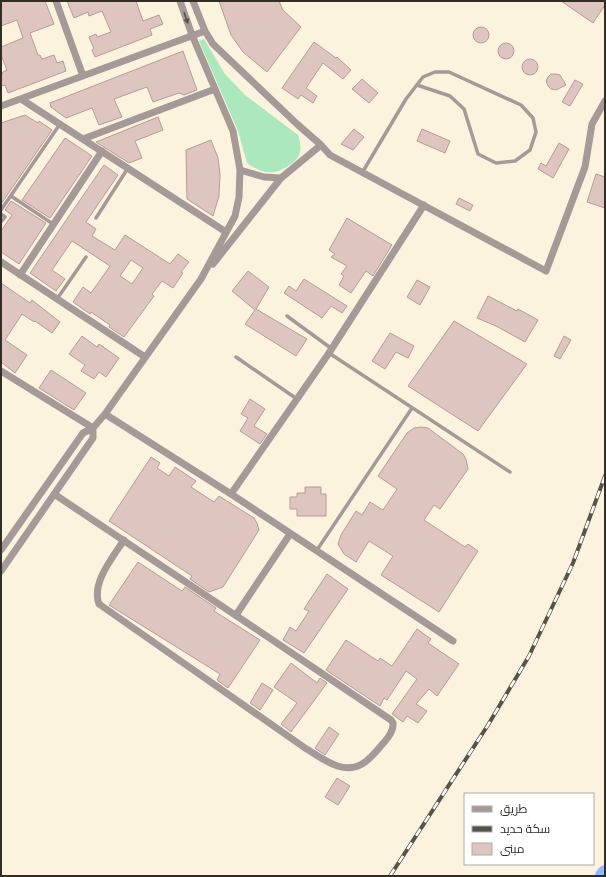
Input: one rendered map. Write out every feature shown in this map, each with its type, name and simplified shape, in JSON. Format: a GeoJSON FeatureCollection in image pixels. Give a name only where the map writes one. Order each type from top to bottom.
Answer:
{"type":"FeatureCollection","features":[{"type":"Feature","properties":{"kind":"street"},"geometry":{"type":"LineString","coordinates":[[56,1],[83,76]]}},
{"type":"Feature","properties":{"kind":"street"},"geometry":{"type":"LineString","coordinates":[[180,1],[192,36],[233,131],[240,170],[238,203],[235,216],[201,280]]}},
{"type":"Feature","properties":{"kind":"street"},"geometry":{"type":"LineString","coordinates":[[193,1],[205,31],[221,52],[330,155],[546,271],[585,167],[592,124],[605,102]]}},
{"type":"Feature","properties":{"kind":"street"},"geometry":{"type":"LineString","coordinates":[[1,106],[205,31]]}},
{"type":"Feature","properties":{"kind":"street"},"geometry":{"type":"LineString","coordinates":[[82,139],[215,89]]}},
{"type":"Feature","properties":{"kind":"street"},"geometry":{"type":"LineString","coordinates":[[21,99],[226,232]]}},
{"type":"Feature","properties":{"kind":"street"},"geometry":{"type":"LineString","coordinates":[[1,550],[82,433],[92,428],[105,414],[201,280],[281,178],[321,145]]}},
{"type":"Feature","properties":{"kind":"street"},"geometry":{"type":"LineString","coordinates":[[20,275],[102,152]]}},
{"type":"Feature","properties":{"kind":"street"},"geometry":{"type":"LineString","coordinates":[[240,170],[264,176],[281,178]]}},
{"type":"Feature","properties":{"kind":"street"},"geometry":{"type":"LineString","coordinates":[[231,494],[330,351],[424,205]]}},
{"type":"Feature","properties":{"kind":"street"},"geometry":{"type":"LineString","coordinates":[[1,262],[145,357]]}},
{"type":"Feature","properties":{"kind":"street"},"geometry":{"type":"LineString","coordinates":[[1,370],[92,428]]}},
{"type":"Feature","properties":{"kind":"street"},"geometry":{"type":"LineString","coordinates":[[105,414],[231,494],[453,641]]}},
{"type":"Feature","properties":{"kind":"street"},"geometry":{"type":"LineString","coordinates":[[1,571],[93,438],[92,428]]}},
{"type":"Feature","properties":{"kind":"street"},"geometry":{"type":"LineString","coordinates":[[54,494],[124,540],[236,615],[393,723],[393,729],[386,739],[366,761],[357,767],[337,767],[305,748],[100,604],[98,594],[104,572],[124,540]]}},
{"type":"Feature","properties":{"kind":"street"},"geometry":{"type":"LineString","coordinates":[[236,615],[290,534]]}},
{"type":"Feature","properties":{"kind":"lane"},"geometry":{"type":"LineString","coordinates":[[362,172],[406,99],[423,77],[435,72],[449,72],[521,106],[533,118],[536,132],[530,150],[515,161],[496,163],[478,154],[464,109],[450,96],[417,85]]}},
{"type":"Feature","properties":{"kind":"lane"},"geometry":{"type":"LineString","coordinates":[[1,210],[60,124]]}},
{"type":"Feature","properties":{"kind":"lane"},"geometry":{"type":"LineString","coordinates":[[96,218],[128,168]]}},
{"type":"Feature","properties":{"kind":"lane"},"geometry":{"type":"LineString","coordinates":[[11,196],[54,224]]}},
{"type":"Feature","properties":{"kind":"lane"},"geometry":{"type":"LineString","coordinates":[[1,214],[5,217],[1,222]]}},
{"type":"Feature","properties":{"kind":"lane"},"geometry":{"type":"LineString","coordinates":[[57,299],[86,257]]}},
{"type":"Feature","properties":{"kind":"lane"},"geometry":{"type":"LineString","coordinates":[[287,316],[330,351],[412,408],[510,472]]}},
{"type":"Feature","properties":{"kind":"lane"},"geometry":{"type":"LineString","coordinates":[[236,357],[297,399]]}},
{"type":"Feature","properties":{"kind":"lane"},"geometry":{"type":"LineString","coordinates":[[316,551],[412,408]]}},
{"type":"Feature","properties":{"kind":"green space"},"geometry":{"type":"Polygon","coordinates":[[[204,39],[225,74],[245,95],[298,135],[300,153],[296,160],[288,166],[278,171],[270,172],[259,170],[247,163],[238,131],[199,41],[204,39]]]}},
{"type":"Feature","properties":{"kind":"building"},"geometry":{"type":"Polygon","coordinates":[[[1,1],[45,1],[54,24],[30,33],[38,55],[40,55],[42,59],[54,55],[57,63],[63,61],[66,71],[8,93],[5,85],[1,86],[1,77],[3,72],[7,70],[1,55],[1,47],[23,38],[17,20],[1,26],[1,1]]]}},
{"type":"Feature","properties":{"kind":"building"},"geometry":{"type":"Polygon","coordinates":[[[67,1],[136,1],[143,21],[159,15],[163,24],[150,29],[152,35],[95,57],[92,50],[94,49],[89,37],[96,34],[97,37],[111,32],[102,11],[89,16],[88,12],[74,18],[67,1]]]}},
{"type":"Feature","properties":{"kind":"building"},"geometry":{"type":"Polygon","coordinates":[[[219,1],[279,1],[283,10],[301,27],[267,72],[243,52],[231,35],[219,1]]]}},
{"type":"Feature","properties":{"kind":"building"},"geometry":{"type":"Polygon","coordinates":[[[561,1],[605,1],[605,5],[593,23],[561,1]]]}},
{"type":"Feature","properties":{"kind":"building"},"geometry":{"type":"Polygon","coordinates":[[[481,27],[487,29],[489,35],[487,41],[481,43],[475,41],[473,35],[475,29],[481,27]]]}},
{"type":"Feature","properties":{"kind":"building"},"geometry":{"type":"Polygon","coordinates":[[[314,42],[336,58],[337,57],[351,70],[343,79],[323,63],[306,88],[317,96],[313,103],[301,95],[298,99],[282,88],[314,42]]]}},
{"type":"Feature","properties":{"kind":"building"},"geometry":{"type":"Polygon","coordinates":[[[506,43],[512,45],[514,51],[512,57],[506,59],[500,57],[498,51],[500,45],[506,43]]]}},
{"type":"Feature","properties":{"kind":"building"},"geometry":{"type":"Polygon","coordinates":[[[183,51],[197,90],[184,95],[179,93],[153,102],[147,87],[114,99],[122,117],[99,125],[92,108],[66,118],[51,107],[50,103],[183,51]]]}},
{"type":"Feature","properties":{"kind":"building"},"geometry":{"type":"Polygon","coordinates":[[[530,59],[536,61],[538,67],[536,73],[530,75],[524,73],[522,67],[524,61],[530,59]]]}},
{"type":"Feature","properties":{"kind":"building"},"geometry":{"type":"Polygon","coordinates":[[[551,74],[560,75],[566,85],[556,90],[551,89],[546,81],[551,74]]]}},
{"type":"Feature","properties":{"kind":"building"},"geometry":{"type":"Polygon","coordinates":[[[362,79],[378,93],[369,103],[352,89],[362,79]]]}},
{"type":"Feature","properties":{"kind":"building"},"geometry":{"type":"Polygon","coordinates":[[[575,80],[583,84],[570,106],[562,102],[575,80]]]}},
{"type":"Feature","properties":{"kind":"building"},"geometry":{"type":"Polygon","coordinates":[[[25,115],[38,123],[39,121],[52,130],[1,204],[1,123],[25,115]]]}},
{"type":"Feature","properties":{"kind":"building"},"geometry":{"type":"Polygon","coordinates":[[[158,117],[163,130],[135,141],[142,158],[129,163],[96,142],[158,117]]]}},
{"type":"Feature","properties":{"kind":"building"},"geometry":{"type":"Polygon","coordinates":[[[354,129],[364,137],[353,150],[341,144],[354,129]]]}},
{"type":"Feature","properties":{"kind":"building"},"geometry":{"type":"Polygon","coordinates":[[[422,129],[450,141],[445,153],[417,141],[422,129]]]}},
{"type":"Feature","properties":{"kind":"building"},"geometry":{"type":"Polygon","coordinates":[[[65,138],[92,156],[50,218],[22,200],[65,138]]]}},
{"type":"Feature","properties":{"kind":"building"},"geometry":{"type":"Polygon","coordinates":[[[211,140],[218,158],[220,175],[219,196],[213,216],[187,199],[186,150],[211,140]]]}},
{"type":"Feature","properties":{"kind":"building"},"geometry":{"type":"Polygon","coordinates":[[[559,143],[569,149],[553,178],[538,169],[541,163],[546,166],[559,143]]]}},
{"type":"Feature","properties":{"kind":"building"},"geometry":{"type":"Polygon","coordinates":[[[104,165],[118,175],[86,222],[96,229],[92,236],[115,250],[125,235],[170,264],[178,254],[189,262],[181,272],[183,273],[173,288],[162,281],[152,294],[154,296],[124,337],[109,327],[110,325],[91,312],[90,314],[73,302],[83,287],[91,293],[110,266],[72,241],[52,270],[65,279],[56,291],[30,273],[104,165]],[[131,260],[120,276],[132,284],[143,268],[131,260]]]}},
{"type":"Feature","properties":{"kind":"building"},"geometry":{"type":"Polygon","coordinates":[[[596,174],[605,177],[605,208],[587,202],[596,174]]]}},
{"type":"Feature","properties":{"kind":"building"},"geometry":{"type":"Polygon","coordinates":[[[459,198],[473,205],[470,211],[456,204],[459,198]]]}},
{"type":"Feature","properties":{"kind":"building"},"geometry":{"type":"Polygon","coordinates":[[[11,201],[46,223],[19,264],[1,252],[1,231],[12,215],[5,210],[11,201]]]}},
{"type":"Feature","properties":{"kind":"building"},"geometry":{"type":"Polygon","coordinates":[[[347,218],[392,245],[373,276],[366,271],[351,293],[339,285],[344,276],[341,274],[347,266],[331,257],[335,254],[329,250],[347,218]]]}},
{"type":"Feature","properties":{"kind":"building"},"geometry":{"type":"Polygon","coordinates":[[[248,271],[269,287],[256,309],[307,339],[296,356],[245,324],[255,310],[232,291],[248,271]]]}},
{"type":"Feature","properties":{"kind":"building"},"geometry":{"type":"Polygon","coordinates":[[[304,279],[347,306],[342,313],[331,306],[322,318],[284,293],[289,286],[296,291],[304,279]]]}},
{"type":"Feature","properties":{"kind":"building"},"geometry":{"type":"Polygon","coordinates":[[[417,280],[430,287],[420,305],[407,297],[417,280]]]}},
{"type":"Feature","properties":{"kind":"building"},"geometry":{"type":"Polygon","coordinates":[[[1,283],[30,303],[32,300],[60,322],[52,333],[22,314],[5,340],[27,355],[15,373],[1,362],[1,283]]]}},
{"type":"Feature","properties":{"kind":"building"},"geometry":{"type":"Polygon","coordinates":[[[488,296],[517,311],[518,309],[538,320],[525,342],[496,326],[477,318],[488,296]]]}},
{"type":"Feature","properties":{"kind":"building"},"geometry":{"type":"Polygon","coordinates":[[[454,321],[527,364],[478,431],[408,386],[454,321]]]}},
{"type":"Feature","properties":{"kind":"building"},"geometry":{"type":"Polygon","coordinates":[[[390,333],[414,346],[408,358],[396,352],[385,369],[372,361],[390,333]]]}},
{"type":"Feature","properties":{"kind":"building"},"geometry":{"type":"Polygon","coordinates":[[[82,336],[97,347],[99,344],[119,358],[106,377],[99,372],[94,379],[81,371],[85,365],[69,354],[82,336]]]}},
{"type":"Feature","properties":{"kind":"building"},"geometry":{"type":"Polygon","coordinates":[[[564,336],[571,340],[560,359],[554,356],[564,336]]]}},
{"type":"Feature","properties":{"kind":"building"},"geometry":{"type":"Polygon","coordinates":[[[51,370],[86,393],[74,410],[39,388],[51,370]]]}},
{"type":"Feature","properties":{"kind":"building"},"geometry":{"type":"Polygon","coordinates":[[[250,399],[265,409],[254,426],[267,434],[260,444],[240,431],[248,418],[241,414],[250,399]]]}},
{"type":"Feature","properties":{"kind":"building"},"geometry":{"type":"Polygon","coordinates":[[[414,428],[428,428],[463,454],[466,459],[468,469],[440,509],[434,505],[424,520],[465,547],[468,544],[478,551],[439,612],[381,575],[393,556],[369,541],[356,562],[344,554],[338,544],[341,535],[356,511],[362,515],[370,502],[383,510],[397,489],[378,476],[407,433],[414,428]]]}},
{"type":"Feature","properties":{"kind":"building"},"geometry":{"type":"Polygon","coordinates":[[[151,457],[160,463],[157,468],[169,476],[175,467],[196,481],[191,487],[214,502],[219,496],[254,518],[257,523],[259,530],[223,587],[209,592],[190,579],[192,576],[109,521],[151,457]]]}},
{"type":"Feature","properties":{"kind":"building"},"geometry":{"type":"Polygon","coordinates":[[[305,487],[321,487],[321,494],[326,494],[326,516],[297,516],[297,509],[290,509],[290,497],[297,497],[297,493],[305,493],[305,487]]]}},
{"type":"Feature","properties":{"kind":"building"},"geometry":{"type":"Polygon","coordinates":[[[138,562],[182,591],[185,587],[216,608],[214,611],[260,640],[228,688],[217,680],[220,674],[109,605],[138,562]]]}},
{"type":"Feature","properties":{"kind":"building"},"geometry":{"type":"Polygon","coordinates":[[[327,574],[348,589],[304,653],[283,640],[290,627],[296,631],[309,611],[304,609],[327,574]]]}},
{"type":"Feature","properties":{"kind":"building"},"geometry":{"type":"Polygon","coordinates":[[[417,629],[431,639],[428,643],[459,664],[437,696],[429,689],[416,704],[427,711],[418,723],[407,716],[403,722],[392,714],[417,679],[406,671],[387,700],[384,698],[380,706],[326,670],[346,640],[378,661],[380,658],[392,666],[417,629]]]}},
{"type":"Feature","properties":{"kind":"building"},"geometry":{"type":"Polygon","coordinates":[[[291,663],[317,683],[320,678],[327,683],[291,732],[281,724],[297,703],[274,687],[291,663]]]}},
{"type":"Feature","properties":{"kind":"building"},"geometry":{"type":"Polygon","coordinates":[[[262,683],[273,690],[260,710],[250,703],[262,683]]]}},
{"type":"Feature","properties":{"kind":"building"},"geometry":{"type":"Polygon","coordinates":[[[329,727],[339,734],[325,755],[315,748],[329,727]]]}},
{"type":"Feature","properties":{"kind":"building"},"geometry":{"type":"Polygon","coordinates":[[[337,778],[350,786],[338,805],[325,797],[337,778]]]}},
{"type":"Feature","properties":{"kind":"railway"},"geometry":{"type":"LineString","coordinates":[[390,876],[488,725],[529,656],[573,563],[605,476]]}}]}
